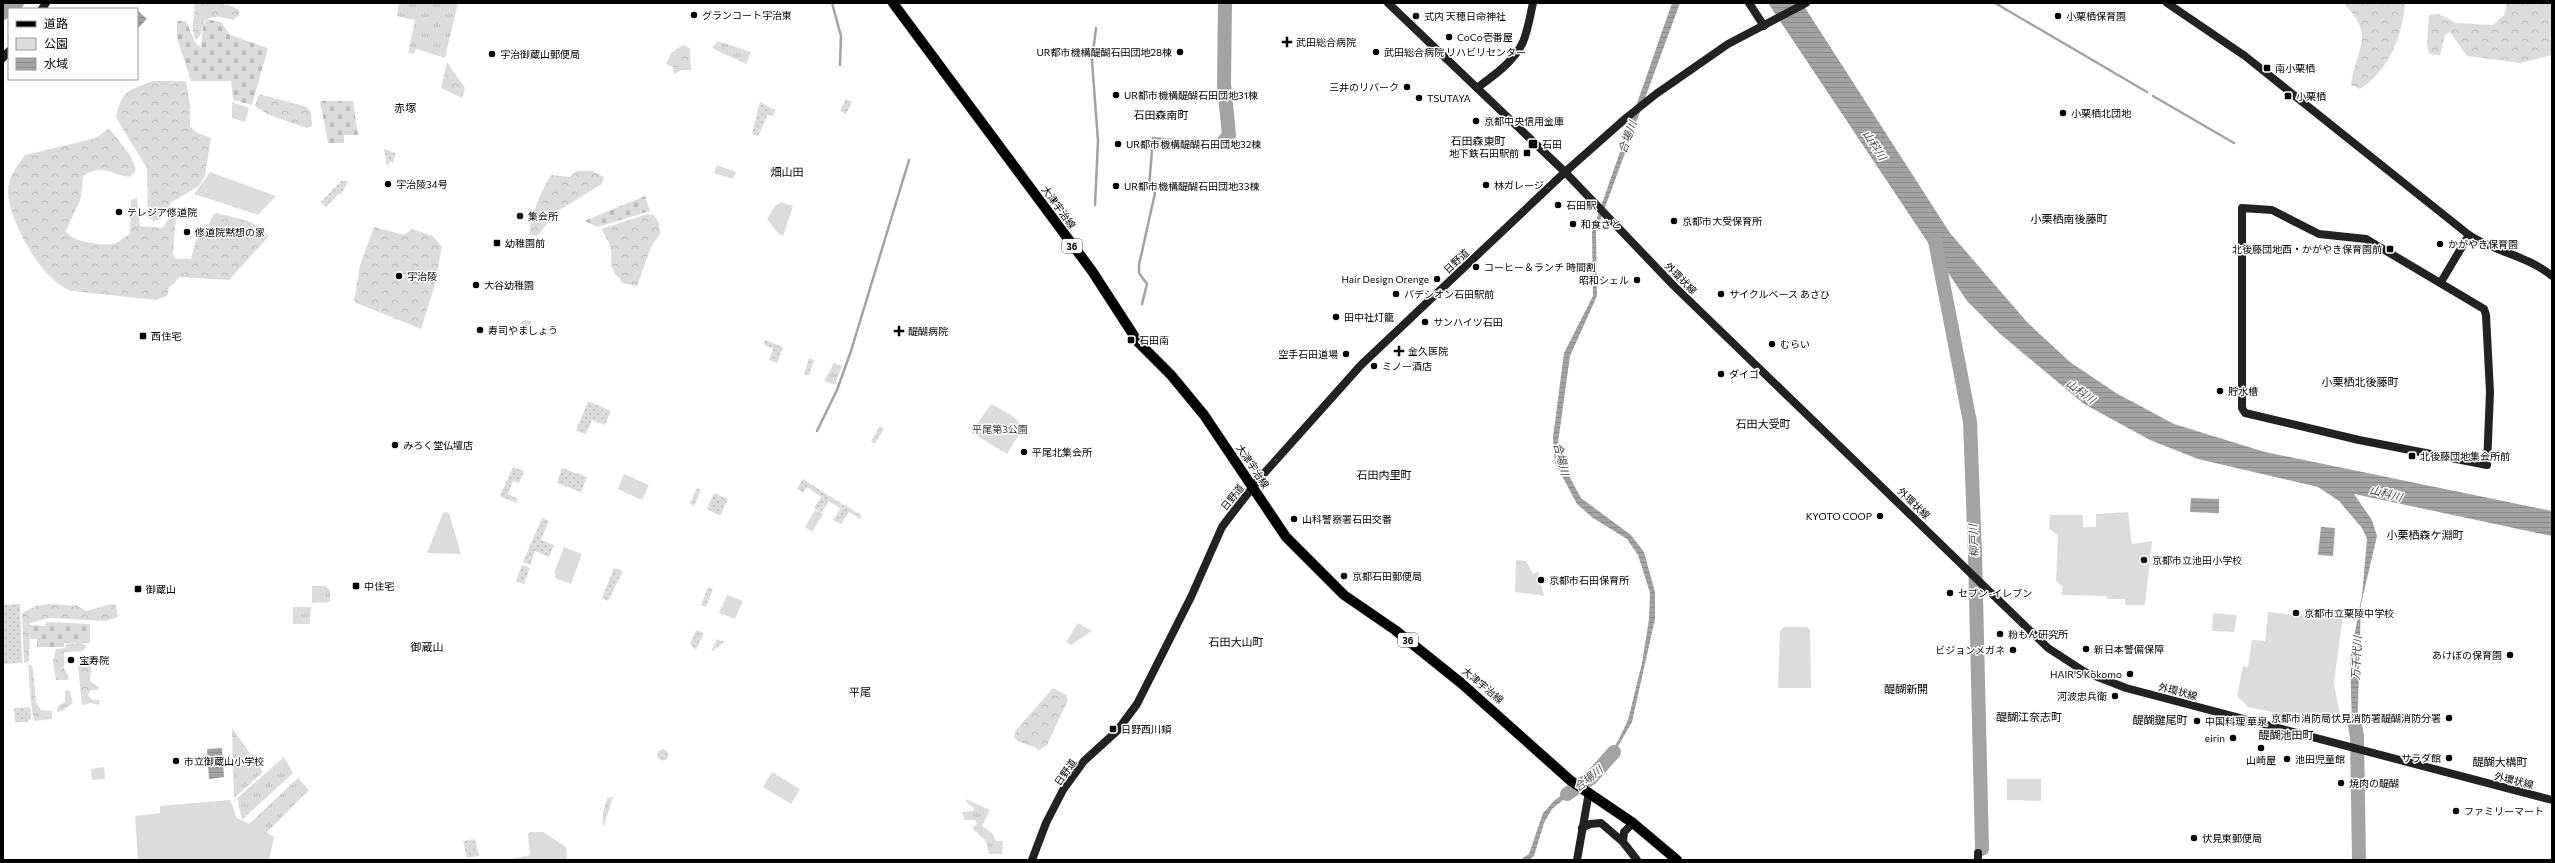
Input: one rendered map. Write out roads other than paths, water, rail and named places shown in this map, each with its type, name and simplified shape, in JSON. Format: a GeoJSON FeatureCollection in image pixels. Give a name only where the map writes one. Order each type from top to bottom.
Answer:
{"type":"FeatureCollection","features":[{"type":"Feature","properties":{"kind":"main road","name":"大津宇治線"},"geometry":{"type":"LineString","coordinates":[[893,3],[1092,271],[1138,342],[1171,375],[1204,415],[1254,487],[1286,538],[1339,590],[1395,630],[1461,683],[1575,783],[1633,823],[1678,860]]}},
{"type":"Feature","properties":{"kind":"street","name":"外環状線"},"geometry":{"type":"LineString","coordinates":[[1388,3],[1565,172],[1673,285],[2048,648],[2085,672],[2126,688],[2552,800]]}},
{"type":"Feature","properties":{"kind":"street"},"geometry":{"type":"LineString","coordinates":[[1477,88],[1505,66],[1516,54],[1523,42],[1533,3]]}},
{"type":"Feature","properties":{"kind":"street"},"geometry":{"type":"LineString","coordinates":[[1749,3],[1764,26]]}},
{"type":"Feature","properties":{"kind":"street","name":"日野道"},"geometry":{"type":"LineString","coordinates":[[1032,860],[1046,823],[1064,790],[1084,761],[1117,731],[1137,704],[1192,597],[1222,527],[1254,487],[1361,365],[1565,172],[1626,118],[1656,94],[1728,44],[1806,3]]}},
{"type":"Feature","properties":{"kind":"street"},"geometry":{"type":"LineString","coordinates":[[2167,3],[2239,51],[2469,235],[2487,247],[2538,266],[2552,276]]}},
{"type":"Feature","properties":{"kind":"street"},"geometry":{"type":"LineString","coordinates":[[2242,208],[2272,210],[2320,234],[2366,238],[2441,282],[2484,309],[2486,315],[2490,392],[2487,465],[2359,440],[2244,413],[2242,403],[2242,208]]}},
{"type":"Feature","properties":{"kind":"street"},"geometry":{"type":"LineString","coordinates":[[2441,282],[2469,235]]}},
{"type":"Feature","properties":{"kind":"street"},"geometry":{"type":"LineString","coordinates":[[1577,860],[1586,790]]}},
{"type":"Feature","properties":{"kind":"street"},"geometry":{"type":"LineString","coordinates":[[1582,828],[1590,824],[1601,823],[1623,842],[1637,860]]}},
{"type":"Feature","properties":{"kind":"street"},"geometry":{"type":"LineString","coordinates":[[1623,842],[1624,832],[1633,823]]}},
{"type":"Feature","properties":{"kind":"water"},"geometry":{"type":"Polygon","coordinates":[[[1672,3],[1680,3],[1596,232],[1597,296],[1570,356],[1558,443],[1560,459],[1581,498],[1631,535],[1644,552],[1655,592],[1655,619],[1632,722],[1609,762],[1552,809],[1544,823],[1534,856],[1529,860],[1520,860],[1529,854],[1543,813],[1555,800],[1581,782],[1605,760],[1618,741],[1628,720],[1642,663],[1649,619],[1650,593],[1638,555],[1627,539],[1593,518],[1577,504],[1555,463],[1553,437],[1564,353],[1593,296],[1592,232],[1672,3]]]}},
{"type":"Feature","properties":{"kind":"water","name":"山科川"},"geometry":{"type":"Polygon","coordinates":[[[1768,3],[1802,3],[1950,233],[2027,322],[2070,362],[2116,393],[2174,424],[2265,452],[2552,511],[2552,536],[2354,494],[2372,520],[2377,536],[2361,604],[2357,737],[2358,860],[2356,860],[2350,658],[2362,595],[2367,539],[2362,528],[2339,501],[2318,487],[2198,459],[2150,440],[2084,404],[1999,333],[1967,301],[1768,3]]]}},
{"type":"Feature","properties":{"kind":"water"},"geometry":{"type":"Polygon","coordinates":[[[138,11],[147,19],[138,28],[138,11]]]}},
{"type":"Feature","properties":{"kind":"water"},"geometry":{"type":"Polygon","coordinates":[[[2191,498],[2219,499],[2219,513],[2190,512],[2191,498]]]}},
{"type":"Feature","properties":{"kind":"water"},"geometry":{"type":"Polygon","coordinates":[[[2321,527],[2335,528],[2333,556],[2318,555],[2321,527]]]}},
{"type":"Feature","properties":{"kind":"water"},"geometry":{"type":"Polygon","coordinates":[[[222,748],[224,777],[209,779],[207,749],[222,748]]]}},
{"type":"Feature","properties":{"kind":"waterway"},"geometry":{"type":"LineString","coordinates":[[10,8],[17,3]]}},
{"type":"Feature","properties":{"kind":"waterway"},"geometry":{"type":"LineString","coordinates":[[832,3],[841,36],[840,65]]}},
{"type":"Feature","properties":{"kind":"waterway"},"geometry":{"type":"LineString","coordinates":[[1224,141],[1229,135],[1224,84],[1225,3]]}},
{"type":"Feature","properties":{"kind":"waterway"},"geometry":{"type":"LineString","coordinates":[[1995,3],[2147,92]]}},
{"type":"Feature","properties":{"kind":"waterway"},"geometry":{"type":"LineString","coordinates":[[3,13],[8,9]]}},
{"type":"Feature","properties":{"kind":"waterway"},"geometry":{"type":"LineString","coordinates":[[1095,205],[1098,141],[1092,61],[1096,28]]}},
{"type":"Feature","properties":{"kind":"waterway"},"geometry":{"type":"LineString","coordinates":[[2153,96],[2234,143]]}},
{"type":"Feature","properties":{"kind":"waterway"},"geometry":{"type":"LineString","coordinates":[[1142,304],[1147,284],[1139,273],[1139,265],[1155,193],[1149,187],[1153,138],[1187,141],[1224,141]]}},
{"type":"Feature","properties":{"kind":"waterway"},"geometry":{"type":"LineString","coordinates":[[817,431],[837,390],[851,351],[909,160]]}},
{"type":"Feature","properties":{"kind":"waterway","name":"柳戸川"},"geometry":{"type":"LineString","coordinates":[[1935,241],[1970,422],[1975,554],[1982,849]]}},
{"type":"Feature","properties":{"kind":"waterway","name":"万千代川"},"geometry":{"type":"LineString","coordinates":[[2354,719],[2357,737],[2359,860]]}},
{"type":"Feature","properties":{"kind":"waterway","name":"合場川"},"geometry":{"type":"LineString","coordinates":[[1567,794],[1591,778],[1614,752]]}},
{"type":"Feature","properties":{"kind":"place","name":"グランコート宇治東"},"geometry":{"type":"Point","coordinates":[694,15]}},
{"type":"Feature","properties":{"kind":"place","name":"式内 天穂日命神社"},"geometry":{"type":"Point","coordinates":[1416,16]}},
{"type":"Feature","properties":{"kind":"place","name":"小栗栖保育園"},"geometry":{"type":"Point","coordinates":[2058,16]}},
{"type":"Feature","properties":{"kind":"place","name":"CoCo壱番屋"},"geometry":{"type":"Point","coordinates":[1449,37]}},
{"type":"Feature","properties":{"kind":"place","name":"武田総合病院"},"geometry":{"type":"Point","coordinates":[1287,42]}},
{"type":"Feature","properties":{"kind":"place","name":"UR都市機構醍醐石田団地28棟"},"geometry":{"type":"Point","coordinates":[1180,52]}},
{"type":"Feature","properties":{"kind":"place","name":"武田総合病院 リハビリセンター"},"geometry":{"type":"Point","coordinates":[1376,52]}},
{"type":"Feature","properties":{"kind":"place","name":"宇治御蔵山郵便局"},"geometry":{"type":"Point","coordinates":[492,54]}},
{"type":"Feature","properties":{"kind":"place","name":"南小栗栖"},"geometry":{"type":"Point","coordinates":[2267,68]}},
{"type":"Feature","properties":{"kind":"place","name":"三井のリパーク"},"geometry":{"type":"Point","coordinates":[1407,87]}},
{"type":"Feature","properties":{"kind":"place","name":"UR都市機構醍醐石田団地31棟"},"geometry":{"type":"Point","coordinates":[1116,95]}},
{"type":"Feature","properties":{"kind":"place","name":"小栗栖"},"geometry":{"type":"Point","coordinates":[2288,96]}},
{"type":"Feature","properties":{"kind":"place","name":"TSUTAYA"},"geometry":{"type":"Point","coordinates":[1419,98]}},
{"type":"Feature","properties":{"kind":"place","name":"小栗栖北団地"},"geometry":{"type":"Point","coordinates":[2063,113]}},
{"type":"Feature","properties":{"kind":"place","name":"京都中央信用金庫"},"geometry":{"type":"Point","coordinates":[1476,121]}},
{"type":"Feature","properties":{"kind":"place","name":"UR都市機構醍醐石田団地32棟"},"geometry":{"type":"Point","coordinates":[1118,144]}},
{"type":"Feature","properties":{"kind":"place","name":"石田"},"geometry":{"type":"Point","coordinates":[1533,144]}},
{"type":"Feature","properties":{"kind":"place","name":"地下鉄石田駅前"},"geometry":{"type":"Point","coordinates":[1527,153]}},
{"type":"Feature","properties":{"kind":"place","name":"宇治陵34号"},"geometry":{"type":"Point","coordinates":[388,184]}},
{"type":"Feature","properties":{"kind":"place","name":"林ガレージ"},"geometry":{"type":"Point","coordinates":[1486,185]}},
{"type":"Feature","properties":{"kind":"place","name":"UR都市機構醍醐石田団地33棟"},"geometry":{"type":"Point","coordinates":[1116,186]}},
{"type":"Feature","properties":{"kind":"place","name":"石田駅"},"geometry":{"type":"Point","coordinates":[1558,205]}},
{"type":"Feature","properties":{"kind":"place","name":"テレジア修道院"},"geometry":{"type":"Point","coordinates":[119,212]}},
{"type":"Feature","properties":{"kind":"place","name":"集会所"},"geometry":{"type":"Point","coordinates":[520,216]}},
{"type":"Feature","properties":{"kind":"place","name":"京都市大受保育所"},"geometry":{"type":"Point","coordinates":[1674,221]}},
{"type":"Feature","properties":{"kind":"place","name":"和食さと"},"geometry":{"type":"Point","coordinates":[1573,224]}},
{"type":"Feature","properties":{"kind":"place","name":"修道院黙想の家"},"geometry":{"type":"Point","coordinates":[187,232]}},
{"type":"Feature","properties":{"kind":"place","name":"幼稚園前"},"geometry":{"type":"Point","coordinates":[497,243]}},
{"type":"Feature","properties":{"kind":"place","name":"かがやき保育園"},"geometry":{"type":"Point","coordinates":[2440,244]}},
{"type":"Feature","properties":{"kind":"place","name":"北後藤団地西・かがやき保育園前"},"geometry":{"type":"Point","coordinates":[2390,249]}},
{"type":"Feature","properties":{"kind":"place","name":"コーヒー＆ランチ 時間割"},"geometry":{"type":"Point","coordinates":[1476,267]}},
{"type":"Feature","properties":{"kind":"place","name":"宇治陵"},"geometry":{"type":"Point","coordinates":[399,276]}},
{"type":"Feature","properties":{"kind":"place","name":"Hair Design Orenge"},"geometry":{"type":"Point","coordinates":[1437,279]}},
{"type":"Feature","properties":{"kind":"place","name":"昭和シェル"},"geometry":{"type":"Point","coordinates":[1637,280]}},
{"type":"Feature","properties":{"kind":"place","name":"大谷幼稚園"},"geometry":{"type":"Point","coordinates":[476,285]}},
{"type":"Feature","properties":{"kind":"place","name":"パデシオン石田駅前"},"geometry":{"type":"Point","coordinates":[1396,294]}},
{"type":"Feature","properties":{"kind":"place","name":"サイクルベース あさひ"},"geometry":{"type":"Point","coordinates":[1721,294]}},
{"type":"Feature","properties":{"kind":"place","name":"田中社灯籠"},"geometry":{"type":"Point","coordinates":[1336,317]}},
{"type":"Feature","properties":{"kind":"place","name":"サンハイツ石田"},"geometry":{"type":"Point","coordinates":[1425,322]}},
{"type":"Feature","properties":{"kind":"place","name":"寿司やましょう"},"geometry":{"type":"Point","coordinates":[480,330]}},
{"type":"Feature","properties":{"kind":"place","name":"醍醐病院"},"geometry":{"type":"Point","coordinates":[899,331]}},
{"type":"Feature","properties":{"kind":"place","name":"西住宅"},"geometry":{"type":"Point","coordinates":[143,336]}},
{"type":"Feature","properties":{"kind":"place","name":"石田南"},"geometry":{"type":"Point","coordinates":[1131,340]}},
{"type":"Feature","properties":{"kind":"place","name":"むらい"},"geometry":{"type":"Point","coordinates":[1772,344]}},
{"type":"Feature","properties":{"kind":"place","name":"金久医院"},"geometry":{"type":"Point","coordinates":[1399,351]}},
{"type":"Feature","properties":{"kind":"place","name":"空手石田道場"},"geometry":{"type":"Point","coordinates":[1346,354]}},
{"type":"Feature","properties":{"kind":"place","name":"ミノー酒店"},"geometry":{"type":"Point","coordinates":[1374,366]}},
{"type":"Feature","properties":{"kind":"place","name":"ダイゴ"},"geometry":{"type":"Point","coordinates":[1721,374]}},
{"type":"Feature","properties":{"kind":"place","name":"貯水槽"},"geometry":{"type":"Point","coordinates":[2220,391]}},
{"type":"Feature","properties":{"kind":"place","name":"みろく堂仏壇店"},"geometry":{"type":"Point","coordinates":[395,445]}},
{"type":"Feature","properties":{"kind":"place","name":"平尾北集会所"},"geometry":{"type":"Point","coordinates":[1024,452]}},
{"type":"Feature","properties":{"kind":"place","name":"北後藤団地集会所前"},"geometry":{"type":"Point","coordinates":[2412,456]}},
{"type":"Feature","properties":{"kind":"place","name":"KYOTO COOP"},"geometry":{"type":"Point","coordinates":[1880,516]}},
{"type":"Feature","properties":{"kind":"place","name":"山科警察署石田交番"},"geometry":{"type":"Point","coordinates":[1294,519]}},
{"type":"Feature","properties":{"kind":"place","name":"京都市立池田小学校"},"geometry":{"type":"Point","coordinates":[2144,560]}},
{"type":"Feature","properties":{"kind":"place","name":"京都石田郵便局"},"geometry":{"type":"Point","coordinates":[1344,576]}},
{"type":"Feature","properties":{"kind":"place","name":"京都市石田保育所"},"geometry":{"type":"Point","coordinates":[1541,580]}},
{"type":"Feature","properties":{"kind":"place","name":"中住宅"},"geometry":{"type":"Point","coordinates":[356,586]}},
{"type":"Feature","properties":{"kind":"place","name":"御蔵山"},"geometry":{"type":"Point","coordinates":[138,589]}},
{"type":"Feature","properties":{"kind":"place","name":"セブン-イレブン"},"geometry":{"type":"Point","coordinates":[1950,593]}},
{"type":"Feature","properties":{"kind":"place","name":"京都市立栗陵中学校"},"geometry":{"type":"Point","coordinates":[2296,613]}},
{"type":"Feature","properties":{"kind":"place","name":"粉もん研究所"},"geometry":{"type":"Point","coordinates":[2000,634]}},
{"type":"Feature","properties":{"kind":"place","name":"新日本警備保障"},"geometry":{"type":"Point","coordinates":[2086,649]}},
{"type":"Feature","properties":{"kind":"place","name":"ビジョンメガネ"},"geometry":{"type":"Point","coordinates":[2013,650]}},
{"type":"Feature","properties":{"kind":"place","name":"あけぼの保育園"},"geometry":{"type":"Point","coordinates":[2510,655]}},
{"type":"Feature","properties":{"kind":"place","name":"宝寿院"},"geometry":{"type":"Point","coordinates":[71,660]}},
{"type":"Feature","properties":{"kind":"place","name":"HAIR'S Kokomo"},"geometry":{"type":"Point","coordinates":[2130,674]}},
{"type":"Feature","properties":{"kind":"place","name":"河波忠兵衛"},"geometry":{"type":"Point","coordinates":[2115,696]}},
{"type":"Feature","properties":{"kind":"place","name":"京都市消防局伏見消防署醍醐消防分署"},"geometry":{"type":"Point","coordinates":[2449,718]}},
{"type":"Feature","properties":{"kind":"place","name":"中国料理 華泉"},"geometry":{"type":"Point","coordinates":[2197,721]}},
{"type":"Feature","properties":{"kind":"place","name":"日野西川頬"},"geometry":{"type":"Point","coordinates":[1113,729]}},
{"type":"Feature","properties":{"kind":"place","name":"eirin"},"geometry":{"type":"Point","coordinates":[2233,738]}},
{"type":"Feature","properties":{"kind":"place","name":"山崎屋"},"geometry":{"type":"Point","coordinates":[2261,748]}},
{"type":"Feature","properties":{"kind":"place","name":"サラダ館"},"geometry":{"type":"Point","coordinates":[2449,758]}},
{"type":"Feature","properties":{"kind":"place","name":"池田児童館"},"geometry":{"type":"Point","coordinates":[2287,759]}},
{"type":"Feature","properties":{"kind":"place","name":"市立御蔵山小学校"},"geometry":{"type":"Point","coordinates":[176,761]}},
{"type":"Feature","properties":{"kind":"place","name":"焼肉の醍醐"},"geometry":{"type":"Point","coordinates":[2341,783]}},
{"type":"Feature","properties":{"kind":"place","name":"ファミリーマート"},"geometry":{"type":"Point","coordinates":[2456,811]}},
{"type":"Feature","properties":{"kind":"place","name":"伏見東郵便局"},"geometry":{"type":"Point","coordinates":[2194,838]}},
{"type":"Feature","properties":{"kind":"district","name":"赤塚"},"geometry":{"type":"Point","coordinates":[405,107]}},
{"type":"Feature","properties":{"kind":"district","name":"石田森南町"},"geometry":{"type":"Point","coordinates":[1161,114]}},
{"type":"Feature","properties":{"kind":"district","name":"石田森東町"},"geometry":{"type":"Point","coordinates":[1478,140]}},
{"type":"Feature","properties":{"kind":"district","name":"畑山田"},"geometry":{"type":"Point","coordinates":[787,171]}},
{"type":"Feature","properties":{"kind":"district","name":"小栗栖南後藤町"},"geometry":{"type":"Point","coordinates":[2069,218]}},
{"type":"Feature","properties":{"kind":"district","name":"小栗栖北後藤町"},"geometry":{"type":"Point","coordinates":[2360,381]}},
{"type":"Feature","properties":{"kind":"district","name":"石田大受町"},"geometry":{"type":"Point","coordinates":[1763,423]}},
{"type":"Feature","properties":{"kind":"district","name":"石田内里町"},"geometry":{"type":"Point","coordinates":[1384,474]}},
{"type":"Feature","properties":{"kind":"district","name":"小栗栖森ケ淵町"},"geometry":{"type":"Point","coordinates":[2425,534]}},
{"type":"Feature","properties":{"kind":"district","name":"石田大山町"},"geometry":{"type":"Point","coordinates":[1236,641]}},
{"type":"Feature","properties":{"kind":"district","name":"御蔵山"},"geometry":{"type":"Point","coordinates":[427,646]}},
{"type":"Feature","properties":{"kind":"district","name":"醍醐新開"},"geometry":{"type":"Point","coordinates":[1906,688]}},
{"type":"Feature","properties":{"kind":"district","name":"平尾"},"geometry":{"type":"Point","coordinates":[860,691]}},
{"type":"Feature","properties":{"kind":"district","name":"醍醐江奈志町"},"geometry":{"type":"Point","coordinates":[2029,716]}},
{"type":"Feature","properties":{"kind":"district","name":"醍醐鍵尾町"},"geometry":{"type":"Point","coordinates":[2160,719]}},
{"type":"Feature","properties":{"kind":"district","name":"醍醐池田町"},"geometry":{"type":"Point","coordinates":[2286,734]}},
{"type":"Feature","properties":{"kind":"district","name":"醍醐大構町"},"geometry":{"type":"Point","coordinates":[2500,761]}},
{"type":"Feature","properties":{"kind":"park label","name":"平尾第3公園"},"geometry":{"type":"Point","coordinates":[1000,429]}}]}
